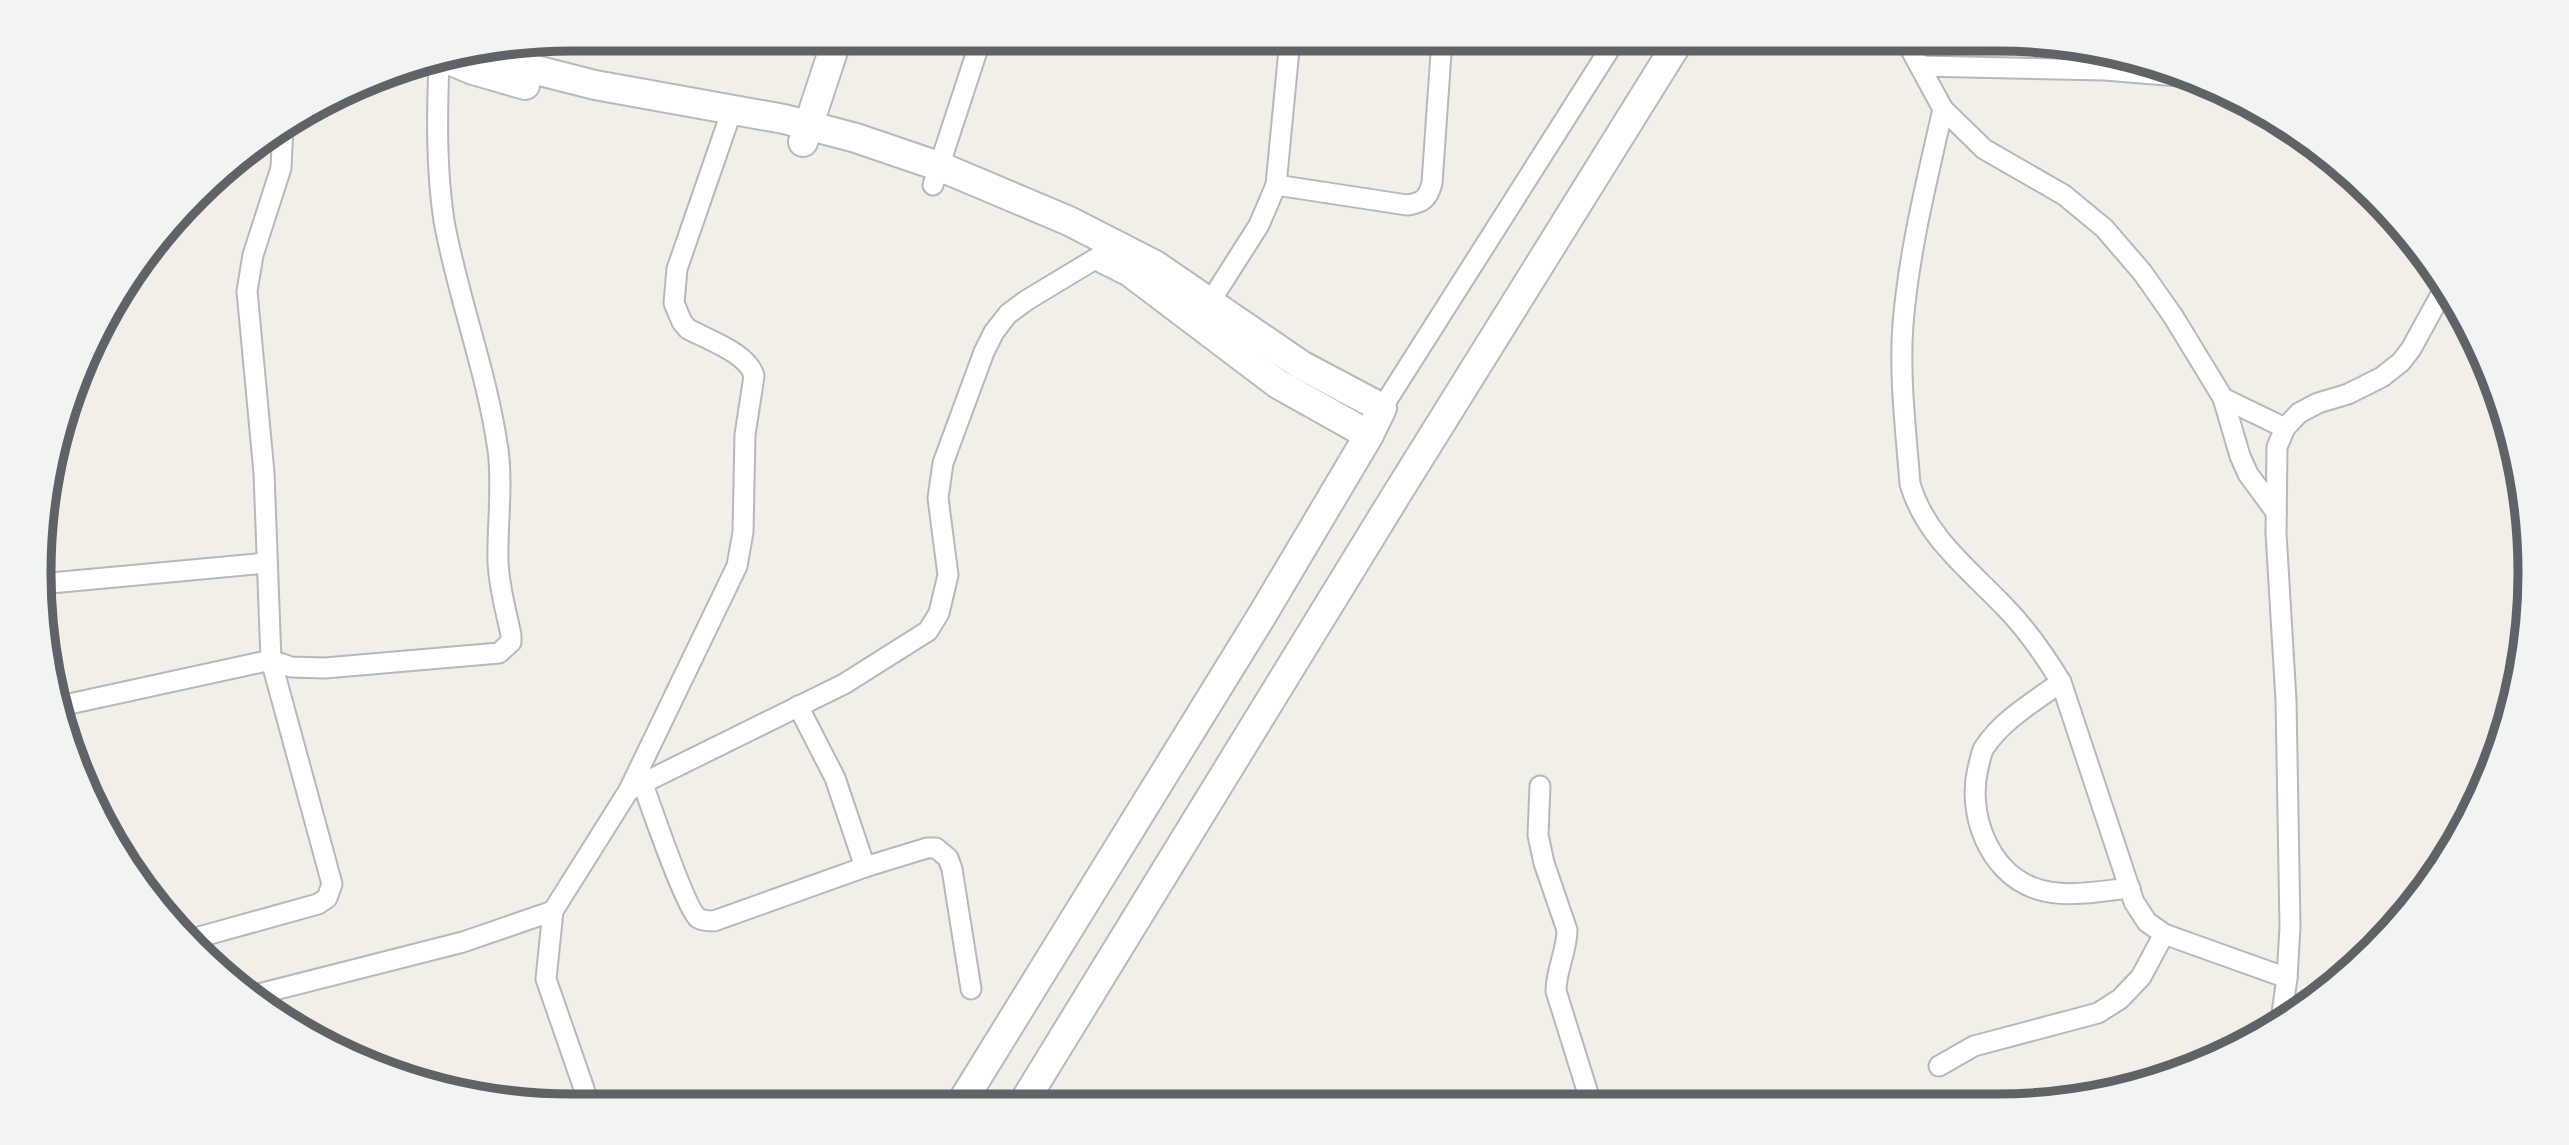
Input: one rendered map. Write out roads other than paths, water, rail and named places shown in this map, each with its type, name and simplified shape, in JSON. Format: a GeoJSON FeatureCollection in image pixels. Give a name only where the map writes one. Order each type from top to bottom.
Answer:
{"type":"FeatureCollection","features":[{"type":"Feature","properties":{"kind":"street"},"geometry":{"type":"LineString","coordinates":[[805,133],[833,51]]}},
{"type":"Feature","properties":{"kind":"street"},"geometry":{"type":"LineString","coordinates":[[937,176],[977,51]]}},
{"type":"Feature","properties":{"kind":"street"},"geometry":{"type":"LineString","coordinates":[[1201,310],[1259,225],[1276,185],[1289,51]]}},
{"type":"Feature","properties":{"kind":"street"},"geometry":{"type":"LineString","coordinates":[[1276,185],[1407,205],[1419,204],[1424,200],[1432,183],[1441,51]]}},
{"type":"Feature","properties":{"kind":"street"},"geometry":{"type":"LineString","coordinates":[[967,1094],[1261,617],[1369,435],[1382,408],[1608,51]]}},
{"type":"Feature","properties":{"kind":"street"},"geometry":{"type":"LineString","coordinates":[[1029,1094],[1409,473],[1672,51]]}},
{"type":"Feature","properties":{"kind":"street"},"geometry":{"type":"LineString","coordinates":[[1912,51],[1943,109],[1984,149],[2064,195],[2104,228],[2142,272],[2223,398],[2248,474],[2276,512]]}},
{"type":"Feature","properties":{"kind":"street"},"geometry":{"type":"LineString","coordinates":[[497,56],[595,85],[730,119],[805,133],[1080,227],[1155,265],[1278,384],[1369,435]]}},
{"type":"Feature","properties":{"kind":"street"},"geometry":{"type":"LineString","coordinates":[[459,64],[473,70],[525,65]]}},
{"type":"Feature","properties":{"kind":"street"},"geometry":{"type":"LineString","coordinates":[[1920,66],[2105,70],[2148,74]]}},
{"type":"Feature","properties":{"kind":"street"},"geometry":{"type":"LineString","coordinates":[[68,704],[271,660],[291,667],[326,668],[499,653],[511,642],[512,635],[499,584],[499,452],[493,416],[444,221],[440,185],[439,69]]}},
{"type":"Feature","properties":{"kind":"street"},"geometry":{"type":"LineString","coordinates":[[1943,109],[1909,265],[1903,326],[1901,374],[1910,484],[1923,517],[1936,536],[2004,606],[2045,654],[2061,682],[2134,902],[2147,922],[2164,934],[2287,978]]}},
{"type":"Feature","properties":{"kind":"street"},"geometry":{"type":"LineString","coordinates":[[586,1094],[546,979],[552,911],[636,787],[737,566],[743,531],[745,435],[754,376],[752,367],[739,356],[688,329],[674,303],[677,269],[730,119]]}},
{"type":"Feature","properties":{"kind":"street"},"geometry":{"type":"LineString","coordinates":[[200,937],[318,904],[327,898],[332,884],[271,660],[264,473],[247,291],[253,255],[281,168],[282,139]]}},
{"type":"Feature","properties":{"kind":"street"},"geometry":{"type":"LineString","coordinates":[[937,176],[1043,225],[1382,408]]}},
{"type":"Feature","properties":{"kind":"street"},"geometry":{"type":"LineString","coordinates":[[636,787],[866,672],[919,638],[934,623],[948,575],[938,498],[942,471],[984,352],[994,332],[1008,314],[1100,256]]}},
{"type":"Feature","properties":{"kind":"street"},"geometry":{"type":"LineString","coordinates":[[2283,1008],[2290,927],[2286,700],[2276,512],[2277,447],[2286,428],[2299,413],[2371,383],[2401,362],[2439,298]]}},
{"type":"Feature","properties":{"kind":"street"},"geometry":{"type":"LineString","coordinates":[[1278,384],[1296,362]]}},
{"type":"Feature","properties":{"kind":"street"},"geometry":{"type":"LineString","coordinates":[[2223,398],[2286,428]]}},
{"type":"Feature","properties":{"kind":"street"},"geometry":{"type":"LineString","coordinates":[[51,583],[267,563]]}},
{"type":"Feature","properties":{"kind":"street"},"geometry":{"type":"LineString","coordinates":[[2061,682],[2004,725],[1983,749],[1975,779],[1974,802],[1981,830],[1991,852],[2008,873],[2035,888],[2066,893],[2130,888]]}},
{"type":"Feature","properties":{"kind":"street"},"geometry":{"type":"LineString","coordinates":[[798,706],[835,778],[865,867]]}},
{"type":"Feature","properties":{"kind":"street"},"geometry":{"type":"LineString","coordinates":[[1540,786],[1538,835],[1567,930],[1567,940],[1556,978],[1556,991],[1588,1094]]}},
{"type":"Feature","properties":{"kind":"street"},"geometry":{"type":"LineString","coordinates":[[636,787],[699,919],[714,921],[865,867],[927,848],[936,848],[943,852],[952,869],[971,989]]}},
{"type":"Feature","properties":{"kind":"street"},"geometry":{"type":"LineString","coordinates":[[264,993],[463,943],[552,911]]}},
{"type":"Feature","properties":{"kind":"street"},"geometry":{"type":"LineString","coordinates":[[1939,1066],[1974,1046],[2098,1013],[2120,999],[2141,977],[2164,934]]}}]}
